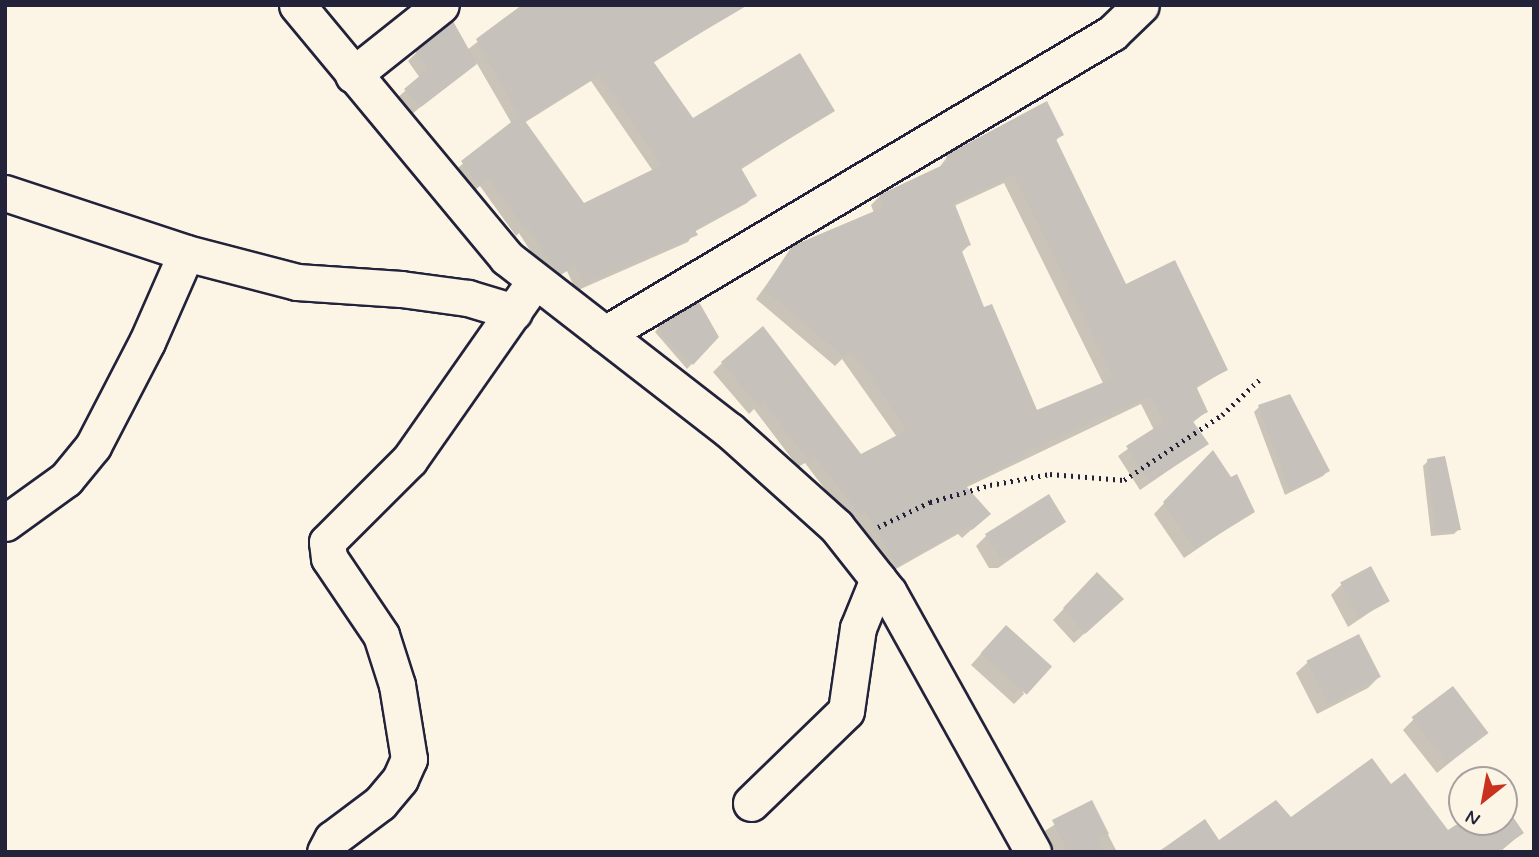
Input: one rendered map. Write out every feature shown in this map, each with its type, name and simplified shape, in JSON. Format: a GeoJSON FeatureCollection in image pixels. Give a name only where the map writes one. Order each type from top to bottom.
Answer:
{"type":"FeatureCollection","features":[{"type":"Feature","properties":{"kind":"street"},"geometry":{"type":"LineString","coordinates":[[297,5],[507,258],[534,282],[729,430],[836,526],[878,579],[1033,852]]}},
{"type":"Feature","properties":{"kind":"street"},"geometry":{"type":"LineString","coordinates":[[353,75],[441,5]]}},
{"type":"Feature","properties":{"kind":"street"},"geometry":{"type":"LineString","coordinates":[[605,334],[1112,33],[1141,5]]}},
{"type":"Feature","properties":{"kind":"street"},"geometry":{"type":"LineString","coordinates":[[5,193],[186,253],[297,282],[428,293],[514,312]]}},
{"type":"Feature","properties":{"kind":"street"},"geometry":{"type":"LineString","coordinates":[[5,523],[66,480],[93,446],[147,342],[186,253]]}},
{"type":"Feature","properties":{"kind":"street"},"geometry":{"type":"LineString","coordinates":[[325,852],[332,839],[380,803],[400,779],[409,759],[397,685],[381,635],[329,558],[327,542],[410,459],[534,282]]}},
{"type":"Feature","properties":{"kind":"street"},"geometry":{"type":"LineString","coordinates":[[751,803],[846,711],[858,628],[878,579]]}},
{"type":"Feature","properties":{"kind":"path"},"geometry":{"type":"LineString","coordinates":[[852,545],[892,517],[990,485],[1050,474],[1124,480],[1223,415],[1262,377]]}},
{"type":"Feature","properties":{"kind":"building"},"geometry":{"type":"Polygon","coordinates":[[[522,5],[748,5],[653,61],[693,118],[800,53],[835,111],[741,168],[757,196],[695,230],[698,235],[584,284],[575,265],[560,274],[555,269],[528,227],[525,229],[489,179],[479,186],[461,161],[519,116],[476,39],[522,5]],[[599,75],[525,121],[584,203],[662,165],[599,75]]]}},
{"type":"Feature","properties":{"kind":"building"},"geometry":{"type":"Polygon","coordinates":[[[453,21],[477,64],[421,107],[404,89],[428,69],[415,51],[453,21]]]}},
{"type":"Feature","properties":{"kind":"building"},"geometry":{"type":"Polygon","coordinates":[[[1047,101],[1064,135],[1056,139],[1126,284],[1175,260],[1228,370],[1196,386],[1208,412],[1192,420],[1209,444],[1150,482],[1126,446],[1164,422],[1150,396],[1023,453],[1025,456],[965,485],[991,514],[972,530],[968,526],[897,566],[865,510],[860,515],[814,455],[808,460],[764,402],[759,406],[721,362],[763,326],[861,454],[907,430],[851,349],[845,358],[764,289],[792,246],[884,207],[879,195],[949,162],[946,155],[1047,101]],[[1014,175],[954,202],[971,245],[961,249],[984,307],[992,304],[1037,410],[1114,378],[1014,175]]]}},
{"type":"Feature","properties":{"kind":"building"},"geometry":{"type":"Polygon","coordinates":[[[699,302],[719,337],[693,365],[664,338],[658,326],[699,302]]]}},
{"type":"Feature","properties":{"kind":"building"},"geometry":{"type":"Polygon","coordinates":[[[1290,394],[1330,471],[1290,491],[1258,405],[1290,394]]]}},
{"type":"Feature","properties":{"kind":"building"},"geometry":{"type":"Polygon","coordinates":[[[1213,450],[1231,477],[1237,474],[1255,512],[1195,549],[1163,502],[1213,450]]]}},
{"type":"Feature","properties":{"kind":"building"},"geometry":{"type":"Polygon","coordinates":[[[1445,456],[1461,530],[1436,532],[1427,459],[1445,456]]]}},
{"type":"Feature","properties":{"kind":"building"},"geometry":{"type":"Polygon","coordinates":[[[1049,494],[1066,522],[1011,558],[1000,558],[985,534],[1049,494]]]}},
{"type":"Feature","properties":{"kind":"building"},"geometry":{"type":"Polygon","coordinates":[[[1371,566],[1390,601],[1359,618],[1340,582],[1371,566]]]}},
{"type":"Feature","properties":{"kind":"building"},"geometry":{"type":"Polygon","coordinates":[[[1097,572],[1124,599],[1085,634],[1063,608],[1097,572]]]}},
{"type":"Feature","properties":{"kind":"building"},"geometry":{"type":"Polygon","coordinates":[[[1006,625],[1052,666],[1027,695],[981,653],[1006,625]]]}},
{"type":"Feature","properties":{"kind":"building"},"geometry":{"type":"Polygon","coordinates":[[[1359,634],[1381,677],[1328,704],[1306,661],[1359,634]]]}},
{"type":"Feature","properties":{"kind":"building"},"geometry":{"type":"Polygon","coordinates":[[[1453,686],[1489,733],[1447,764],[1411,717],[1453,686]]]}},
{"type":"Feature","properties":{"kind":"building"},"geometry":{"type":"Polygon","coordinates":[[[1372,758],[1391,784],[1405,773],[1448,830],[1448,836],[1518,836],[1518,824],[1524,833],[1496,852],[1158,852],[1205,819],[1219,840],[1276,800],[1291,817],[1372,758]]]}},
{"type":"Feature","properties":{"kind":"building"},"geometry":{"type":"Polygon","coordinates":[[[1092,800],[1109,834],[1098,839],[1104,852],[1068,852],[1052,820],[1092,800]]]}}]}
